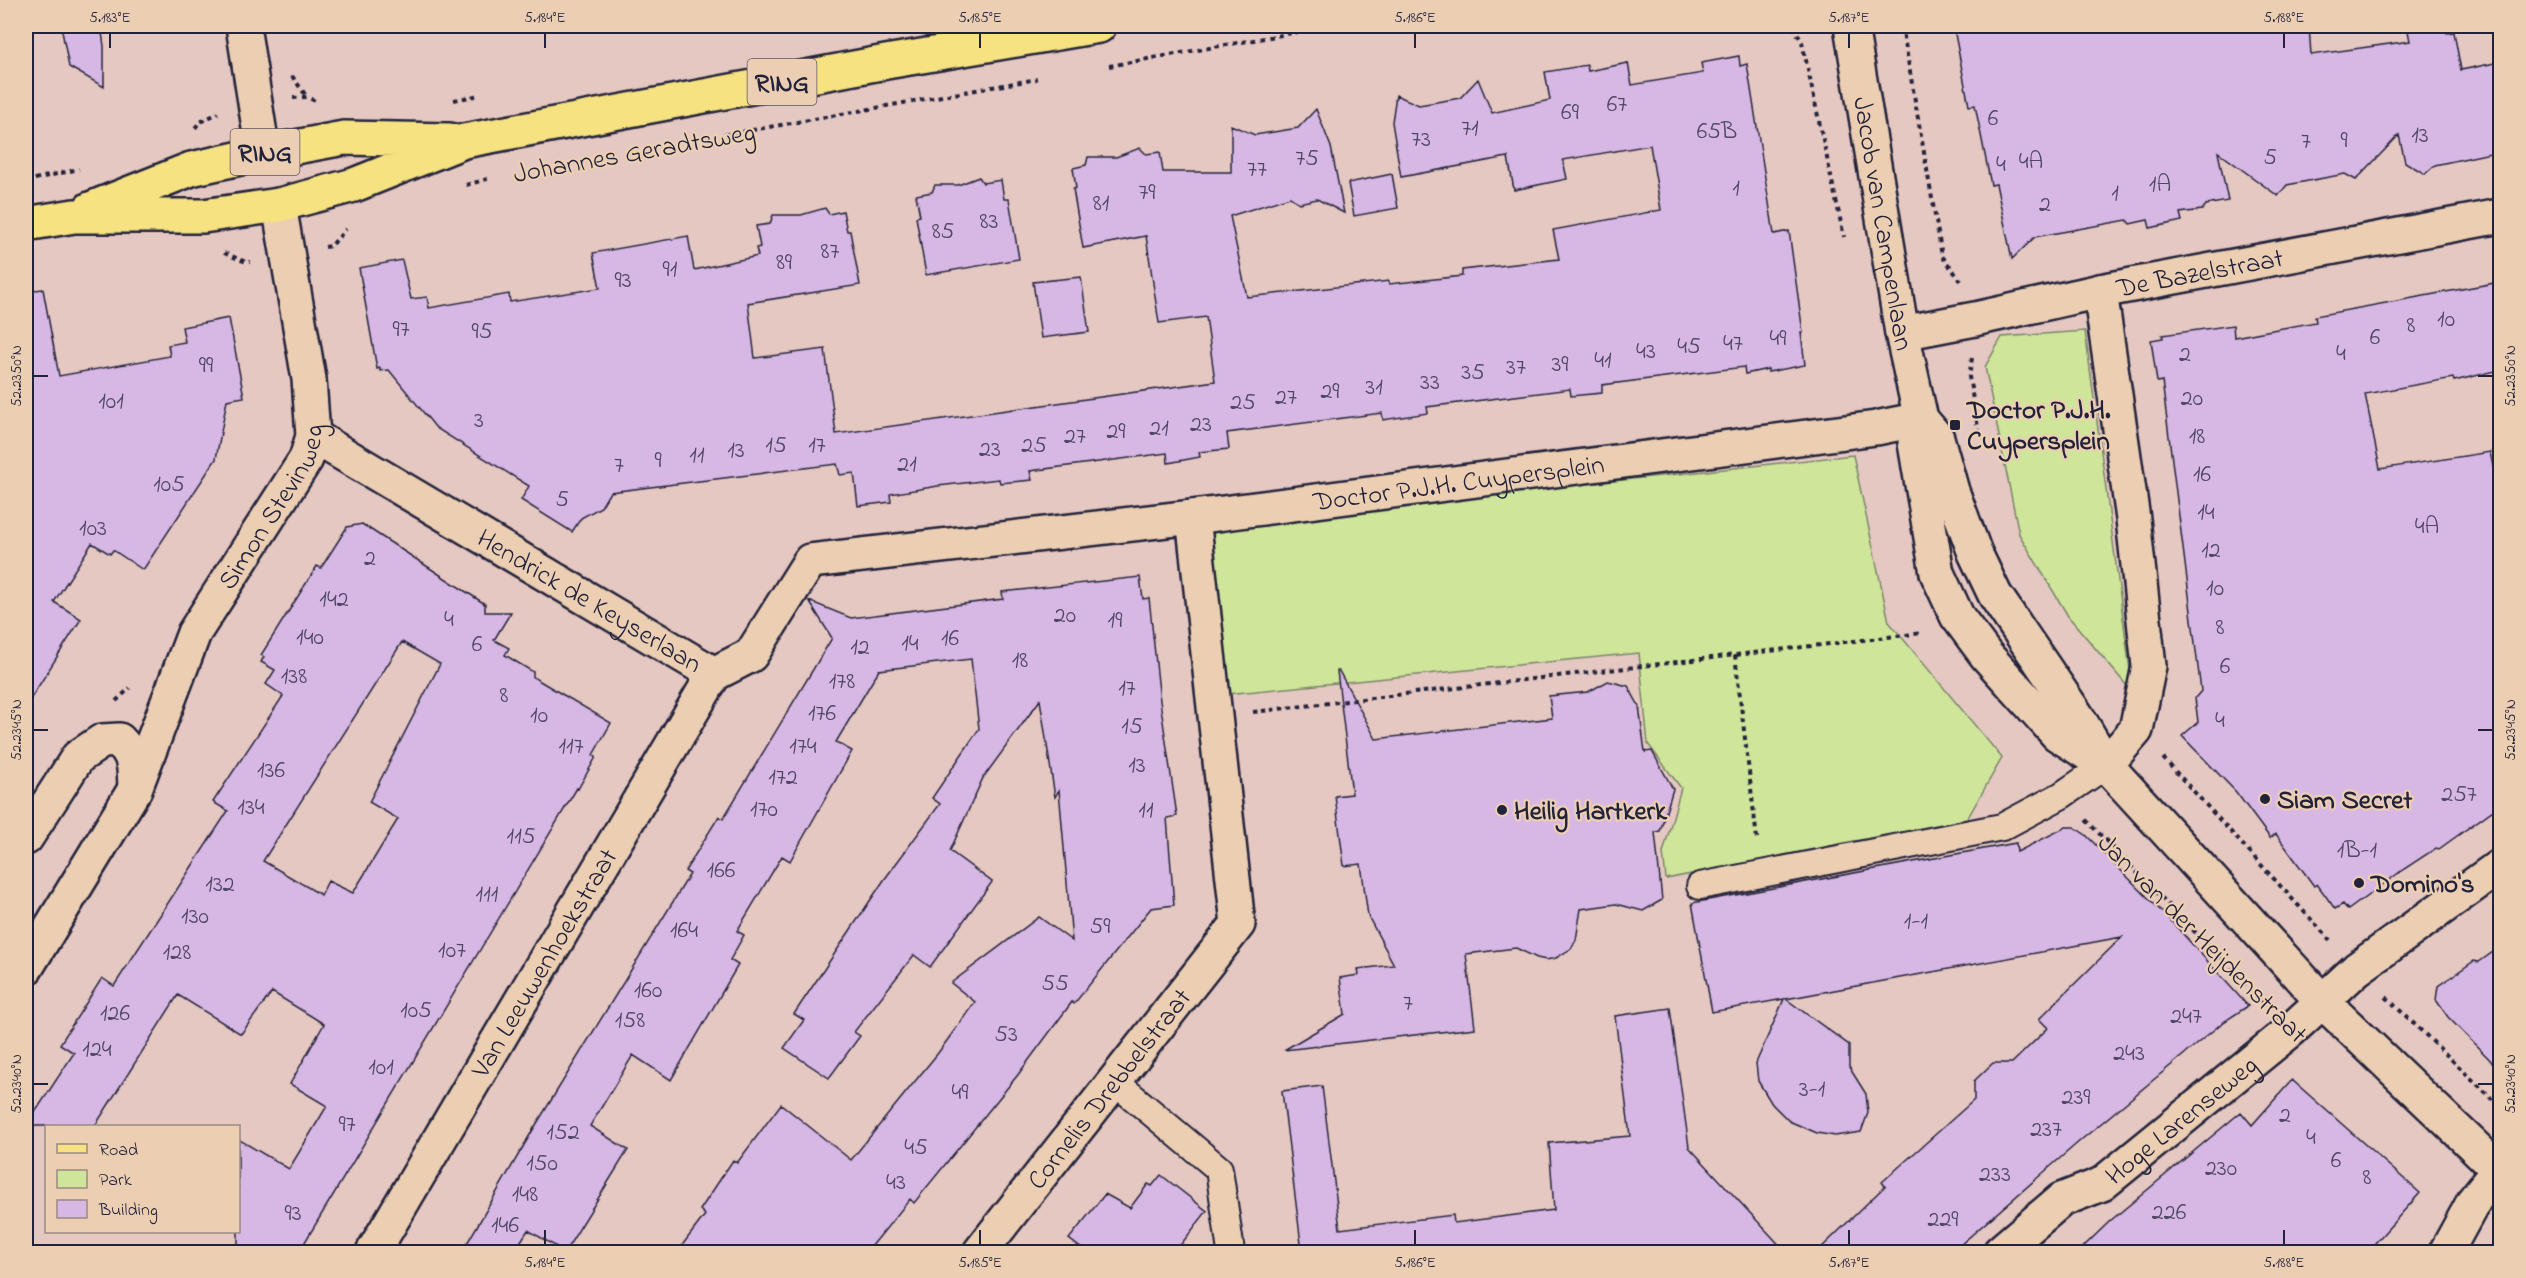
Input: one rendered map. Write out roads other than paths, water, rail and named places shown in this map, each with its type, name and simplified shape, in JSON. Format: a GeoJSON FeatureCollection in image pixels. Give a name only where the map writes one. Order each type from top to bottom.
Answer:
{"type":"FeatureCollection","features":[{"type":"Feature","properties":{"kind":"main road","name":"Johannes Geradtsweg"},"geometry":{"type":"LineString","coordinates":[[26,224],[74,216],[203,216],[279,205],[354,185],[464,141],[874,64],[1099,26]]}},
{"type":"Feature","properties":{"kind":"main road","name":"Johannes Geradtsweg"},"geometry":{"type":"LineString","coordinates":[[74,216],[191,169],[264,153],[344,138],[464,141]]}},
{"type":"Feature","properties":{"kind":"street"},"geometry":{"type":"LineString","coordinates":[[243,26],[264,153]]}},
{"type":"Feature","properties":{"kind":"street","name":"Jacob van Campenlaan"},"geometry":{"type":"LineString","coordinates":[[1851,26],[1902,333],[1921,419]]}},
{"type":"Feature","properties":{"kind":"street","name":"Simon Stevinweg"},"geometry":{"type":"LineString","coordinates":[[26,968],[135,789],[194,633],[306,459],[313,436],[309,379],[279,205]]}},
{"type":"Feature","properties":{"kind":"street","name":"De Bazelstraat"},"geometry":{"type":"LineString","coordinates":[[1902,333],[2100,291],[2500,216]]}},
{"type":"Feature","properties":{"kind":"street"},"geometry":{"type":"LineString","coordinates":[[2100,291],[2133,519],[2149,666],[2136,730],[2106,765]]}},
{"type":"Feature","properties":{"kind":"street","name":"Jan van der Heijdenstraat"},"geometry":{"type":"LineString","coordinates":[[1921,419],[1915,443],[1937,573],[1957,616],[1986,655],[2057,734],[2106,765]]}},
{"type":"Feature","properties":{"kind":"street","name":"Jan van der Heijdenstraat"},"geometry":{"type":"LineString","coordinates":[[1921,419],[1937,438],[1952,491],[1975,554],[1995,595],[2077,716],[2106,765],[2323,1002],[2500,1170]]}},
{"type":"Feature","properties":{"kind":"street","name":"Doctor P.J.H. Cuypersplein"},"geometry":{"type":"LineString","coordinates":[[1193,517],[1864,430],[1921,419]]}},
{"type":"Feature","properties":{"kind":"street","name":"Hendrick de Keyserlaan"},"geometry":{"type":"LineString","coordinates":[[313,436],[714,674],[751,655],[810,561],[1193,517]]}},
{"type":"Feature","properties":{"kind":"street","name":"Cornelis Drebbelstraat"},"geometry":{"type":"LineString","coordinates":[[980,1252],[1238,924],[1193,517]]}},
{"type":"Feature","properties":{"kind":"street","name":"Van Leeuwenhoekstraat"},"geometry":{"type":"LineString","coordinates":[[373,1252],[714,674]]}},
{"type":"Feature","properties":{"kind":"street"},"geometry":{"type":"LineString","coordinates":[[26,838],[78,757],[102,741],[119,740],[130,751],[134,763],[135,789]]}},
{"type":"Feature","properties":{"kind":"street","name":"Hoge Larenseweg"},"geometry":{"type":"LineString","coordinates":[[2000,1252],[2061,1200],[2102,1184],[2291,1030],[2357,969],[2500,866]]}},
{"type":"Feature","properties":{"kind":"street"},"geometry":{"type":"LineString","coordinates":[[2446,1252],[2475,1199],[2500,1170]]}},
{"type":"Feature","properties":{"kind":"lane"},"geometry":{"type":"LineString","coordinates":[[1700,886],[2002,828],[2062,795],[2106,765]]}},
{"type":"Feature","properties":{"kind":"lane"},"geometry":{"type":"LineString","coordinates":[[1115,1082],[1220,1170],[1231,1252]]}},
{"type":"Feature","properties":{"kind":"place","name":"Doctor P.J.H. Cuypersplein"},"geometry":{"type":"Point","coordinates":[1955,425]}},
{"type":"Feature","properties":{"kind":"place","name":"Siam Secret"},"geometry":{"type":"Point","coordinates":[2265,799]}},
{"type":"Feature","properties":{"kind":"place","name":"Heilig Hartkerk"},"geometry":{"type":"Point","coordinates":[1502,810]}},
{"type":"Feature","properties":{"kind":"place","name":"Domino's"},"geometry":{"type":"Point","coordinates":[2359,883]}}]}
